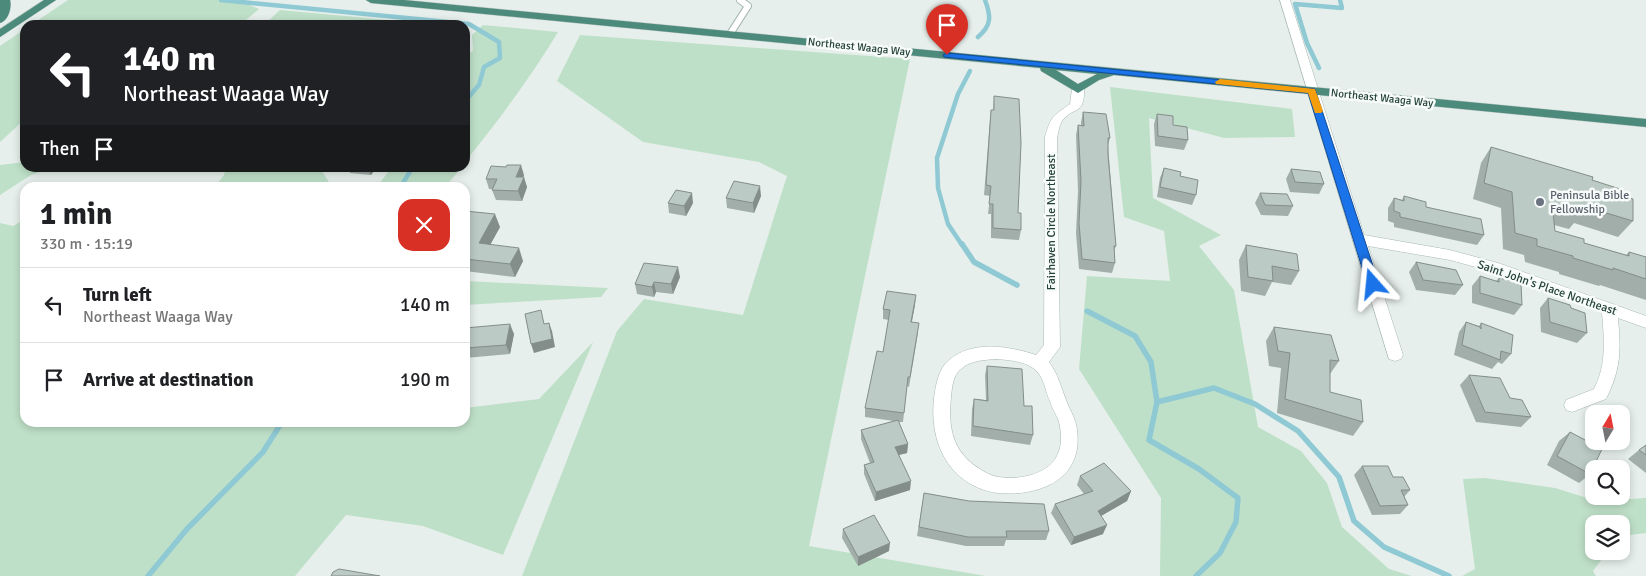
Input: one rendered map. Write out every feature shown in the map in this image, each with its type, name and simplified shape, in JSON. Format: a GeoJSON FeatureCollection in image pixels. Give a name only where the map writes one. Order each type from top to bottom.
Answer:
{"type":"FeatureCollection","features":[{"type":"Feature","properties":{"kind":"highway"},"geometry":{"type":"LineString","coordinates":[[0,20],[6,6],[5,0]]}},
{"type":"Feature","properties":{"kind":"highway"},"geometry":{"type":"LineString","coordinates":[[21,20],[51,0]]}},
{"type":"Feature","properties":{"kind":"highway","name":"Northeast Waaga Way"},"geometry":{"type":"LineString","coordinates":[[371,0],[1646,123]]}},
{"type":"Feature","properties":{"kind":"highway"},"geometry":{"type":"LineString","coordinates":[[0,34],[20,21]]}},
{"type":"Feature","properties":{"kind":"highway"},"geometry":{"type":"LineString","coordinates":[[1026,63],[1058,74],[1078,89],[1095,78],[1116,72]]}},
{"type":"Feature","properties":{"kind":"street"},"geometry":{"type":"LineString","coordinates":[[1285,0],[1395,354]]}},
{"type":"Feature","properties":{"kind":"street","name":"Fairhaven Circle Northeast"},"geometry":{"type":"LineString","coordinates":[[1039,363],[1052,347],[1051,137],[1056,121],[1077,105],[1079,99],[1078,89]]}},
{"type":"Feature","properties":{"kind":"street","name":"Saint John's Place Northeast"},"geometry":{"type":"LineString","coordinates":[[1359,239],[1450,255],[1498,268],[1646,322]]}},
{"type":"Feature","properties":{"kind":"street"},"geometry":{"type":"LineString","coordinates":[[1572,405],[1600,394],[1610,378],[1613,358],[1610,310]]}},
{"type":"Feature","properties":{"kind":"street"},"geometry":{"type":"LineString","coordinates":[[992,353],[1022,357],[1039,363],[1050,375],[1068,426],[1065,460],[1058,472],[1030,483],[996,485],[968,472],[954,457],[945,443],[941,429],[940,416],[944,383],[948,372],[961,361],[980,354],[992,353]]}},
{"type":"Feature","properties":{"kind":"lane"},"geometry":{"type":"LineString","coordinates":[[730,34],[748,6],[740,0]]}},
{"type":"Feature","properties":{"kind":"green space"},"geometry":{"type":"Polygon","coordinates":[[[68,0],[238,0],[259,9],[246,20],[38,20],[68,0]]]}},
{"type":"Feature","properties":{"kind":"green space"},"geometry":{"type":"Polygon","coordinates":[[[280,10],[389,20],[269,20],[280,10]]]}},
{"type":"Feature","properties":{"kind":"green space"},"geometry":{"type":"Polygon","coordinates":[[[483,25],[558,32],[514,98],[470,156],[470,52],[473,51],[472,35],[483,25]]]}},
{"type":"Feature","properties":{"kind":"green space"},"geometry":{"type":"Polygon","coordinates":[[[20,32],[20,124],[0,142],[0,46],[20,32]]]}},
{"type":"Feature","properties":{"kind":"green space"},"geometry":{"type":"Polygon","coordinates":[[[580,35],[910,59],[809,546],[986,576],[522,576],[617,331],[644,299],[743,315],[787,176],[759,162],[643,142],[557,81],[580,35]]]}},
{"type":"Feature","properties":{"kind":"green space"},"geometry":{"type":"Polygon","coordinates":[[[1110,87],[1292,109],[1295,137],[1224,138],[1149,118],[1153,198],[1221,235],[1199,246],[1234,290],[1258,427],[1301,451],[1327,483],[1342,527],[1389,569],[1412,576],[1160,576],[1161,498],[1079,369],[1087,276],[1170,281],[1164,231],[1124,217],[1110,87]]]}},
{"type":"Feature","properties":{"kind":"green space"},"geometry":{"type":"Polygon","coordinates":[[[20,163],[20,172],[40,172],[31,175],[0,195],[0,165],[20,163]]]}},
{"type":"Feature","properties":{"kind":"green space"},"geometry":{"type":"Polygon","coordinates":[[[225,172],[323,172],[329,182],[219,182],[225,172]]]}},
{"type":"Feature","properties":{"kind":"green space"},"geometry":{"type":"Polygon","coordinates":[[[388,172],[458,172],[449,182],[380,182],[388,172]]]}},
{"type":"Feature","properties":{"kind":"green space"},"geometry":{"type":"Polygon","coordinates":[[[20,222],[20,427],[470,427],[470,407],[539,399],[593,342],[503,555],[423,526],[346,515],[295,576],[0,576],[0,223],[13,226],[20,222]]]}},
{"type":"Feature","properties":{"kind":"green space"},"geometry":{"type":"Polygon","coordinates":[[[470,281],[608,288],[601,297],[470,305],[470,281]]]}},
{"type":"Feature","properties":{"kind":"green space"},"geometry":{"type":"Polygon","coordinates":[[[1485,478],[1555,488],[1585,497],[1585,505],[1630,505],[1630,499],[1646,498],[1646,533],[1630,535],[1630,515],[1585,515],[1585,560],[1601,560],[1593,571],[1596,576],[1462,576],[1475,569],[1463,479],[1485,478]]]}},
{"type":"Feature","properties":{"kind":"building"},"geometry":{"type":"Polygon","coordinates":[[[994,96],[1019,99],[1021,143],[1018,213],[1021,213],[1021,230],[993,228],[993,204],[989,204],[991,186],[986,185],[991,110],[994,110],[994,96]]]}},
{"type":"Feature","properties":{"kind":"building"},"geometry":{"type":"Polygon","coordinates":[[[1083,112],[1106,114],[1110,138],[1108,138],[1108,155],[1116,246],[1114,246],[1115,263],[1082,259],[1079,223],[1081,181],[1078,125],[1084,126],[1083,112]]]}},
{"type":"Feature","properties":{"kind":"building"},"geometry":{"type":"Polygon","coordinates":[[[1157,114],[1173,116],[1173,125],[1187,127],[1188,140],[1158,136],[1157,114]]]}},
{"type":"Feature","properties":{"kind":"building"},"geometry":{"type":"Polygon","coordinates":[[[1491,147],[1593,177],[1592,180],[1620,189],[1620,195],[1633,199],[1633,221],[1583,206],[1582,213],[1552,204],[1555,231],[1584,239],[1584,243],[1629,256],[1629,252],[1646,257],[1646,279],[1537,246],[1537,239],[1515,233],[1512,192],[1484,183],[1491,147]]]}},
{"type":"Feature","properties":{"kind":"building"},"geometry":{"type":"Polygon","coordinates":[[[507,165],[521,165],[516,177],[524,177],[518,191],[492,190],[497,179],[486,179],[491,166],[506,167],[507,165]]]}},
{"type":"Feature","properties":{"kind":"building"},"geometry":{"type":"Polygon","coordinates":[[[1164,168],[1181,172],[1180,176],[1198,180],[1196,195],[1160,187],[1164,168]]]}},
{"type":"Feature","properties":{"kind":"building"},"geometry":{"type":"Polygon","coordinates":[[[1291,169],[1320,172],[1324,184],[1295,182],[1291,169]]]}},
{"type":"Feature","properties":{"kind":"building"},"geometry":{"type":"Polygon","coordinates":[[[734,181],[760,186],[753,203],[726,198],[734,181]]]}},
{"type":"Feature","properties":{"kind":"building"},"geometry":{"type":"Polygon","coordinates":[[[676,190],[692,193],[684,206],[668,203],[676,190]]]}},
{"type":"Feature","properties":{"kind":"building"},"geometry":{"type":"Polygon","coordinates":[[[1260,193],[1287,194],[1293,206],[1265,205],[1260,193]]]}},
{"type":"Feature","properties":{"kind":"building"},"geometry":{"type":"Polygon","coordinates":[[[1404,196],[1426,202],[1426,207],[1481,219],[1484,235],[1400,217],[1400,213],[1394,211],[1394,198],[1404,201],[1404,196]]]}},
{"type":"Feature","properties":{"kind":"building"},"geometry":{"type":"Polygon","coordinates":[[[470,212],[495,214],[479,243],[519,248],[510,264],[470,260],[470,212]]]}},
{"type":"Feature","properties":{"kind":"building"},"geometry":{"type":"Polygon","coordinates":[[[1246,245],[1297,254],[1299,271],[1272,266],[1273,281],[1248,277],[1246,245]]]}},
{"type":"Feature","properties":{"kind":"building"},"geometry":{"type":"Polygon","coordinates":[[[1416,262],[1456,270],[1463,285],[1423,280],[1416,262]]]}},
{"type":"Feature","properties":{"kind":"building"},"geometry":{"type":"Polygon","coordinates":[[[644,263],[678,267],[671,284],[654,282],[652,287],[635,284],[644,263]]]}},
{"type":"Feature","properties":{"kind":"building"},"geometry":{"type":"Polygon","coordinates":[[[1480,276],[1499,282],[1499,278],[1521,283],[1522,305],[1480,293],[1480,276]]]}},
{"type":"Feature","properties":{"kind":"building"},"geometry":{"type":"Polygon","coordinates":[[[887,291],[916,295],[911,322],[919,323],[910,377],[908,377],[904,413],[865,408],[877,351],[883,352],[890,310],[883,309],[887,291]]]}},
{"type":"Feature","properties":{"kind":"building"},"geometry":{"type":"Polygon","coordinates":[[[1548,298],[1570,305],[1571,308],[1585,313],[1587,333],[1550,322],[1548,298]]]}},
{"type":"Feature","properties":{"kind":"building"},"geometry":{"type":"Polygon","coordinates":[[[541,310],[544,324],[549,323],[552,339],[531,344],[525,314],[541,310]]]}},
{"type":"Feature","properties":{"kind":"building"},"geometry":{"type":"Polygon","coordinates":[[[1466,322],[1481,329],[1481,323],[1513,335],[1511,354],[1501,351],[1500,360],[1462,345],[1466,322]]]}},
{"type":"Feature","properties":{"kind":"building"},"geometry":{"type":"Polygon","coordinates":[[[510,324],[506,345],[470,348],[470,328],[510,324]]]}},
{"type":"Feature","properties":{"kind":"building"},"geometry":{"type":"Polygon","coordinates":[[[1274,327],[1331,335],[1339,361],[1330,360],[1330,392],[1361,400],[1363,422],[1285,399],[1290,353],[1278,351],[1274,327]]]}},
{"type":"Feature","properties":{"kind":"building"},"geometry":{"type":"Polygon","coordinates":[[[987,366],[1022,369],[1024,406],[1032,406],[1033,435],[973,426],[974,399],[988,401],[987,366]]]}},
{"type":"Feature","properties":{"kind":"building"},"geometry":{"type":"Polygon","coordinates":[[[1469,375],[1500,378],[1510,398],[1522,400],[1531,417],[1485,412],[1469,375]]]}},
{"type":"Feature","properties":{"kind":"building"},"geometry":{"type":"Polygon","coordinates":[[[898,420],[908,444],[895,447],[911,481],[876,492],[864,465],[874,462],[861,430],[898,420]]]}},
{"type":"Feature","properties":{"kind":"building"},"geometry":{"type":"Polygon","coordinates":[[[1570,432],[1585,440],[1585,450],[1602,450],[1597,460],[1585,460],[1585,471],[1557,456],[1570,432]]]}},
{"type":"Feature","properties":{"kind":"building"},"geometry":{"type":"Polygon","coordinates":[[[1646,445],[1646,455],[1639,450],[1646,445]]]}},
{"type":"Feature","properties":{"kind":"building"},"geometry":{"type":"Polygon","coordinates":[[[1104,463],[1131,491],[1098,511],[1107,525],[1074,537],[1055,504],[1093,491],[1080,476],[1104,463]]]}},
{"type":"Feature","properties":{"kind":"building"},"geometry":{"type":"Polygon","coordinates":[[[1362,466],[1388,466],[1393,477],[1403,477],[1410,490],[1401,490],[1408,505],[1380,506],[1362,466]]]}},
{"type":"Feature","properties":{"kind":"building"},"geometry":{"type":"Polygon","coordinates":[[[924,493],[969,501],[1044,504],[1049,531],[1006,531],[1007,537],[968,537],[919,527],[924,493]]]}},
{"type":"Feature","properties":{"kind":"building"},"geometry":{"type":"Polygon","coordinates":[[[874,515],[890,543],[858,557],[843,529],[874,515]]]}},
{"type":"Feature","properties":{"kind":"building"},"geometry":{"type":"Polygon","coordinates":[[[339,569],[380,576],[331,576],[333,572],[339,569]]]}},
{"type":"Feature","properties":{"kind":"waterway"},"geometry":{"type":"LineString","coordinates":[[221,0],[428,20]]}},
{"type":"Feature","properties":{"kind":"waterway"},"geometry":{"type":"LineString","coordinates":[[978,37],[983,33],[989,20],[985,0]]}},
{"type":"Feature","properties":{"kind":"waterway"},"geometry":{"type":"LineString","coordinates":[[1319,68],[1307,43],[1295,4],[1342,8],[1340,0]]}},
{"type":"Feature","properties":{"kind":"waterway"},"geometry":{"type":"LineString","coordinates":[[470,25],[499,42],[500,58],[484,67],[479,85],[470,95]]}},
{"type":"Feature","properties":{"kind":"waterway"},"geometry":{"type":"LineString","coordinates":[[962,245],[948,224],[938,188],[937,158],[958,94],[970,71]]}},
{"type":"Feature","properties":{"kind":"waterway"},"geometry":{"type":"LineString","coordinates":[[404,182],[410,172]]}},
{"type":"Feature","properties":{"kind":"waterway"},"geometry":{"type":"LineString","coordinates":[[962,244],[974,262],[1017,285]]}},
{"type":"Feature","properties":{"kind":"waterway"},"geometry":{"type":"LineString","coordinates":[[1087,311],[1135,336],[1151,362],[1157,402]]}},
{"type":"Feature","properties":{"kind":"waterway"},"geometry":{"type":"LineString","coordinates":[[1157,402],[1214,388],[1255,404],[1298,431],[1339,477],[1354,521],[1384,547],[1449,576]]}},
{"type":"Feature","properties":{"kind":"waterway"},"geometry":{"type":"LineString","coordinates":[[1157,402],[1149,440],[1199,469],[1238,498],[1236,522],[1220,553],[1196,576]]}},
{"type":"Feature","properties":{"kind":"waterway"},"geometry":{"type":"LineString","coordinates":[[148,576],[187,529],[263,452],[279,427]]}},
{"type":"Feature","properties":{"kind":"slow traffic"},"geometry":{"type":"LineString","coordinates":[[1220,82],[1312,91],[1318,111]]}},
{"type":"Feature","properties":{"kind":"place","name":"Peninsula Bible Fellowship"},"geometry":{"type":"Point","coordinates":[1540,202]}},
{"type":"Feature","properties":{"kind":"route"},"geometry":{"type":"LineString","coordinates":[[947,55],[1312,91],[1373,284]]}}]}
